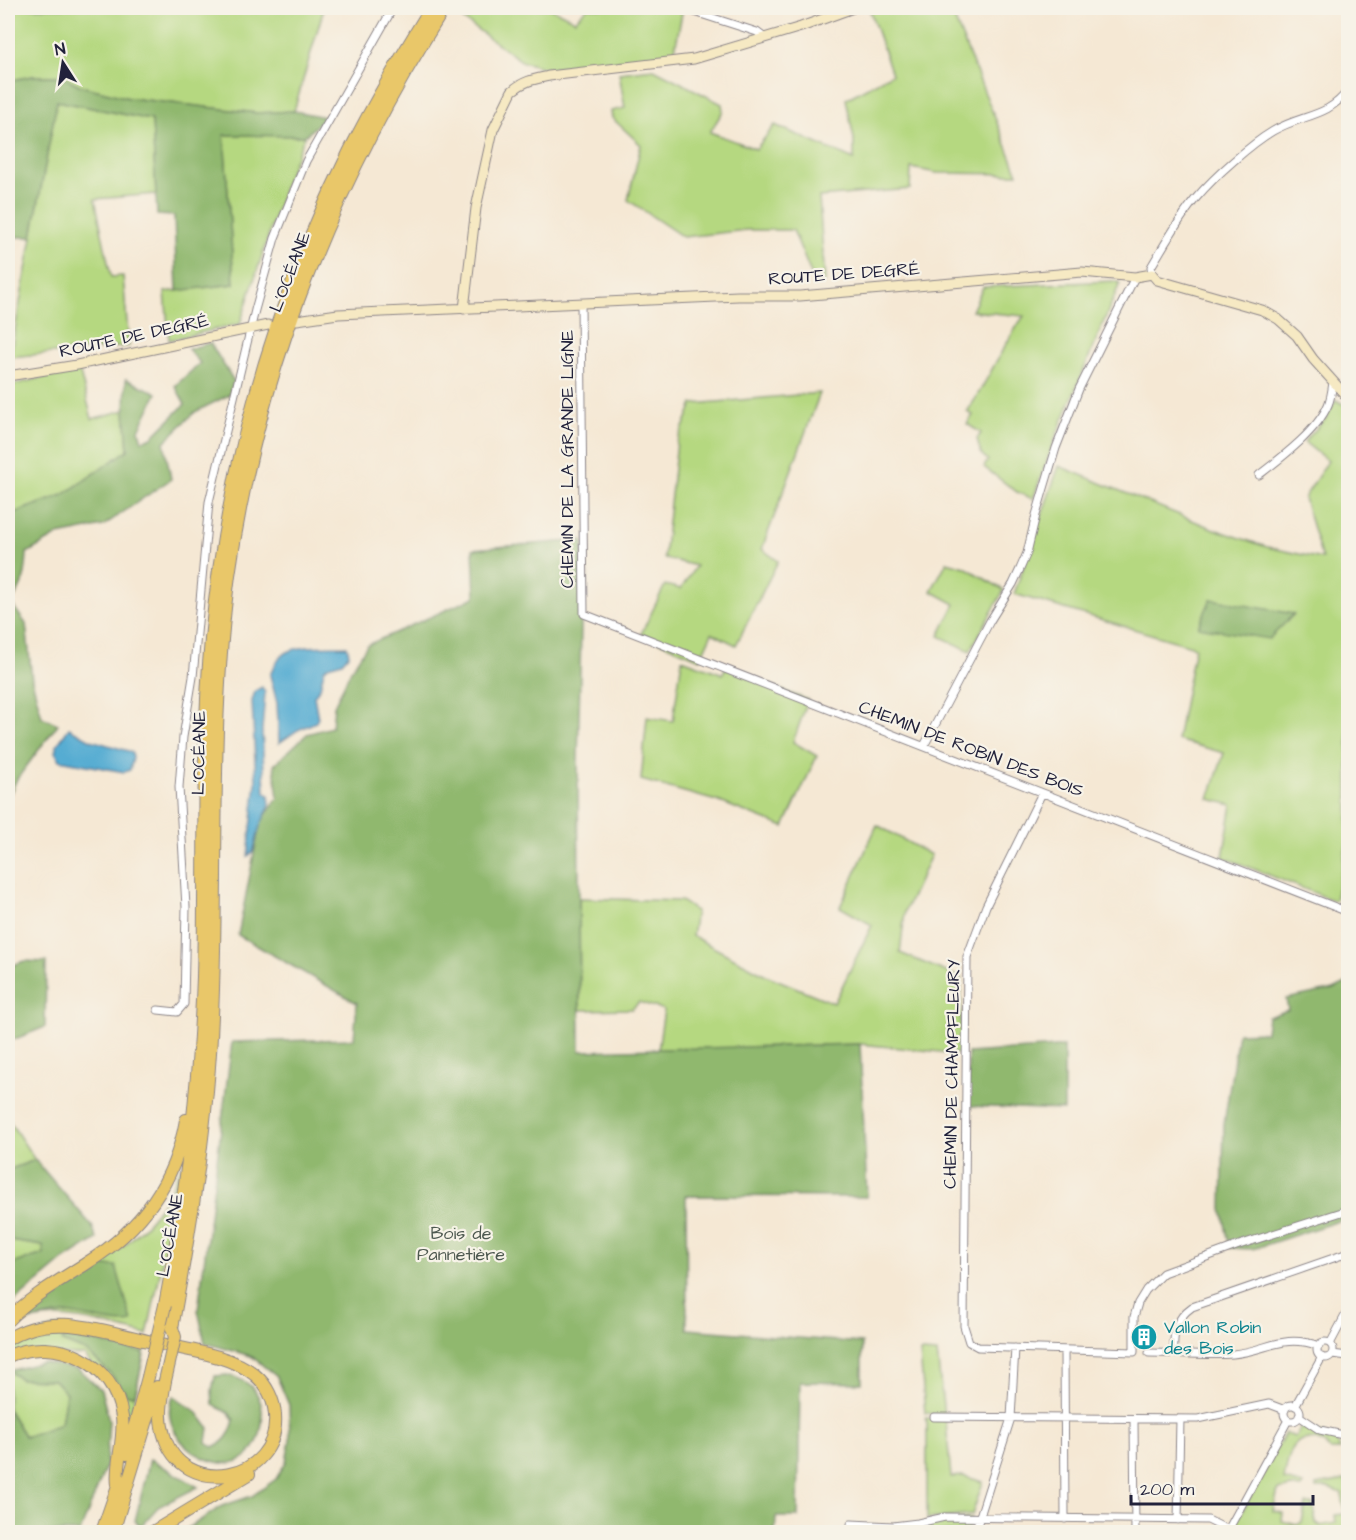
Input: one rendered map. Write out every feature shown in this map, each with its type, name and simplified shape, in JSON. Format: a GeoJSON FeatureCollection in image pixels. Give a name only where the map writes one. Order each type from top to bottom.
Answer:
{"type":"FeatureCollection","features":[{"type":"Feature","properties":{"kind":"highway","name":"L’OCÉANE"},"geometry":{"type":"LineString","coordinates":[[113,1533],[140,1449],[172,1328],[170,1306],[189,1160],[200,1035],[209,667],[221,559],[240,456],[268,353],[308,241],[358,135],[391,73],[431,8]]}},
{"type":"Feature","properties":{"kind":"highway","name":"L’OCÉANE"},"geometry":{"type":"LineString","coordinates":[[102,1533],[157,1379],[170,1306],[196,1192],[208,1081],[213,978],[219,676],[229,578],[244,488],[270,385],[292,314],[317,249],[350,174],[377,122],[444,8]]}},
{"type":"Feature","properties":{"kind":"highway"},"geometry":{"type":"LineString","coordinates":[[8,1320],[35,1297],[115,1243],[138,1222],[159,1195],[170,1175],[181,1144],[186,1121],[194,1045],[200,1035]]}},
{"type":"Feature","properties":{"kind":"highway"},"geometry":{"type":"LineString","coordinates":[[8,1334],[24,1326],[45,1321],[81,1323],[231,1358],[248,1365],[266,1381],[274,1395],[279,1419],[276,1440],[264,1461],[241,1479],[153,1533]]}},
{"type":"Feature","properties":{"kind":"highway"},"geometry":{"type":"LineString","coordinates":[[8,1339],[21,1331],[41,1325],[71,1325],[234,1363],[255,1375],[266,1387],[272,1399],[276,1421],[268,1448],[252,1466],[227,1476],[206,1475],[184,1465],[169,1448],[163,1431],[157,1379]]}},
{"type":"Feature","properties":{"kind":"highway"},"geometry":{"type":"LineString","coordinates":[[8,1356],[22,1350],[38,1348],[62,1350],[84,1359],[107,1379],[119,1401],[122,1417],[123,1437],[116,1473],[118,1485]]}},
{"type":"Feature","properties":{"kind":"street"},"geometry":{"type":"LineString","coordinates":[[158,1010],[177,1012],[183,1004],[186,907],[179,797],[180,760],[193,677],[209,502],[275,238],[306,161],[393,8]]}},
{"type":"Feature","properties":{"kind":"street"},"geometry":{"type":"LineString","coordinates":[[682,8],[757,32],[765,38]]}},
{"type":"Feature","properties":{"kind":"street"},"geometry":{"type":"LineString","coordinates":[[464,309],[476,208],[493,130],[512,91],[534,79],[682,61],[765,38],[853,8]]}},
{"type":"Feature","properties":{"kind":"street"},"geometry":{"type":"LineString","coordinates":[[1348,90],[1340,101],[1326,111],[1293,121],[1273,131],[1226,170],[1193,203],[1151,267],[1152,274],[1158,280],[1262,310],[1278,319],[1297,336],[1332,382],[1348,398]]}},
{"type":"Feature","properties":{"kind":"street","name":"ROUTE DE DEGRÉ"},"geometry":{"type":"LineString","coordinates":[[297,320],[338,314],[800,296],[1082,272],[1135,277],[1152,274]]}},
{"type":"Feature","properties":{"kind":"street"},"geometry":{"type":"LineString","coordinates":[[924,746],[1020,569],[1027,553],[1036,514],[1064,428],[1079,389],[1135,277]]}},
{"type":"Feature","properties":{"kind":"street","name":"CHEMIN DE LA GRANDE LIGNE"},"geometry":{"type":"LineString","coordinates":[[581,303],[584,615]]}},
{"type":"Feature","properties":{"kind":"street","name":"ROUTE DE DEGRÉ"},"geometry":{"type":"LineString","coordinates":[[8,376],[77,365],[268,325]]}},
{"type":"Feature","properties":{"kind":"street"},"geometry":{"type":"LineString","coordinates":[[1259,475],[1293,448],[1323,413],[1330,398],[1332,382]]}},
{"type":"Feature","properties":{"kind":"street","name":"CHEMIN DE ROBIN DES BOIS"},"geometry":{"type":"LineString","coordinates":[[584,615],[1348,912]]}},
{"type":"Feature","properties":{"kind":"street","name":"CHEMIN DE CHAMPFLEURY"},"geometry":{"type":"LineString","coordinates":[[1015,1348],[972,1345],[964,1326],[967,957],[986,906],[1042,793]]}},
{"type":"Feature","properties":{"kind":"street"},"geometry":{"type":"LineString","coordinates":[[975,1533],[1011,1418],[1015,1348],[1134,1352],[1134,1317],[1138,1303],[1146,1290],[1163,1273],[1348,1209]]}},
{"type":"Feature","properties":{"kind":"street"},"geometry":{"type":"LineString","coordinates":[[1174,1353],[1175,1326],[1179,1317],[1192,1307],[1348,1253]]}},
{"type":"Feature","properties":{"kind":"street"},"geometry":{"type":"LineString","coordinates":[[1332,1354],[1330,1344],[1348,1310]]}},
{"type":"Feature","properties":{"kind":"street"},"geometry":{"type":"LineString","coordinates":[[1149,1353],[1232,1354],[1292,1340],[1306,1341],[1319,1346]]}},
{"type":"Feature","properties":{"kind":"street"},"geometry":{"type":"LineString","coordinates":[[1330,1344],[1325,1342],[1319,1346],[1318,1353],[1322,1357],[1329,1357],[1332,1354],[1348,1356]]}},
{"type":"Feature","properties":{"kind":"street"},"geometry":{"type":"LineString","coordinates":[[1064,1350],[1065,1519]]}},
{"type":"Feature","properties":{"kind":"street"},"geometry":{"type":"LineString","coordinates":[[1285,1410],[1294,1406],[1322,1357]]}},
{"type":"Feature","properties":{"kind":"street"},"geometry":{"type":"LineString","coordinates":[[934,1417],[1198,1419],[1269,1404],[1285,1410]]}},
{"type":"Feature","properties":{"kind":"street"},"geometry":{"type":"LineString","coordinates":[[1294,1406],[1299,1411],[1299,1416],[1320,1430],[1348,1437]]}},
{"type":"Feature","properties":{"kind":"street"},"geometry":{"type":"LineString","coordinates":[[1285,1410],[1284,1414],[1288,1420]]}},
{"type":"Feature","properties":{"kind":"street"},"geometry":{"type":"LineString","coordinates":[[1288,1420],[1295,1420],[1299,1416]]}},
{"type":"Feature","properties":{"kind":"street"},"geometry":{"type":"LineString","coordinates":[[1134,1419],[1135,1533]]}},
{"type":"Feature","properties":{"kind":"street"},"geometry":{"type":"LineString","coordinates":[[1178,1520],[1180,1419]]}},
{"type":"Feature","properties":{"kind":"street"},"geometry":{"type":"LineString","coordinates":[[851,1524],[893,1526],[945,1517],[1178,1520],[1210,1521],[1227,1531],[1288,1420]]}},
{"type":"Feature","properties":{"kind":"green space"},"geometry":{"type":"Polygon","coordinates":[[[8,8],[324,8],[294,111],[257,113],[129,98],[81,86],[62,76],[32,76],[8,81],[8,8]]]}},
{"type":"Feature","properties":{"kind":"green space"},"geometry":{"type":"Polygon","coordinates":[[[471,8],[550,8],[575,20],[587,8],[670,8],[682,13],[674,55],[549,69],[523,62],[463,19],[471,8]]]}},
{"type":"Feature","properties":{"kind":"green space"},"geometry":{"type":"Polygon","coordinates":[[[877,8],[950,8],[1018,174],[937,173],[911,168],[910,189],[819,197],[825,282],[814,281],[793,230],[747,230],[683,237],[628,200],[641,145],[612,118],[611,111],[625,108],[619,73],[654,69],[722,104],[723,111],[710,132],[756,149],[775,125],[854,160],[854,139],[846,99],[892,74],[870,11],[877,8]]]}},
{"type":"Feature","properties":{"kind":"green space"},"geometry":{"type":"Polygon","coordinates":[[[32,76],[62,76],[81,86],[129,98],[257,113],[294,111],[325,117],[305,136],[224,135],[234,284],[177,291],[174,216],[157,215],[152,120],[57,101],[32,237],[8,237],[8,81],[32,76]]]}},
{"type":"Feature","properties":{"kind":"green space"},"geometry":{"type":"Polygon","coordinates":[[[57,101],[152,120],[156,194],[95,199],[111,277],[123,276],[129,346],[10,357],[57,101]]]}},
{"type":"Feature","properties":{"kind":"green space"},"geometry":{"type":"Polygon","coordinates":[[[224,134],[305,136],[287,178],[240,324],[169,340],[165,292],[234,284],[224,134]]]}},
{"type":"Feature","properties":{"kind":"green space"},"geometry":{"type":"Polygon","coordinates":[[[1114,281],[1120,283],[1054,441],[1033,499],[1017,492],[984,467],[988,460],[981,454],[977,439],[981,433],[967,424],[973,415],[967,412],[1024,316],[972,311],[983,287],[1114,281]]]}},
{"type":"Feature","properties":{"kind":"green space"},"geometry":{"type":"Polygon","coordinates":[[[210,343],[234,381],[229,395],[195,412],[164,442],[171,479],[103,526],[58,535],[27,553],[24,580],[11,603],[26,624],[32,680],[42,717],[58,724],[17,779],[8,798],[8,515],[63,495],[128,450],[125,410],[126,379],[157,393],[139,430],[142,441],[152,437],[185,404],[175,386],[200,363],[188,349],[210,343]]]}},
{"type":"Feature","properties":{"kind":"green space"},"geometry":{"type":"Polygon","coordinates":[[[79,369],[92,419],[125,410],[128,450],[63,495],[8,515],[8,386],[79,369]]]}},
{"type":"Feature","properties":{"kind":"green space"},"geometry":{"type":"Polygon","coordinates":[[[820,393],[762,549],[778,561],[736,645],[712,633],[700,659],[641,634],[665,585],[681,589],[696,566],[664,558],[677,442],[693,404],[820,393]]]}},
{"type":"Feature","properties":{"kind":"green space"},"geometry":{"type":"Polygon","coordinates":[[[1336,400],[1348,407],[1348,838],[1335,901],[1223,857],[1232,805],[1209,799],[1224,753],[1177,740],[1195,647],[1014,594],[1059,466],[1214,529],[1267,547],[1322,559],[1304,498],[1328,461],[1304,442],[1326,418],[1336,400]]]}},
{"type":"Feature","properties":{"kind":"green space","name":"Bois de Pannetière"},"geometry":{"type":"Polygon","coordinates":[[[583,540],[578,762],[580,1051],[860,1044],[867,1197],[686,1196],[687,1329],[862,1343],[862,1383],[800,1382],[798,1517],[776,1517],[775,1532],[182,1532],[222,1506],[252,1496],[276,1479],[286,1462],[290,1440],[289,1405],[277,1377],[251,1356],[205,1343],[198,1310],[232,1042],[354,1039],[357,1003],[238,935],[260,823],[278,798],[274,765],[307,734],[332,727],[334,706],[351,670],[367,645],[475,597],[473,549],[583,540]]]}},
{"type":"Feature","properties":{"kind":"green space"},"geometry":{"type":"Polygon","coordinates":[[[947,562],[965,567],[1004,590],[970,651],[939,636],[955,604],[931,591],[947,562]]]}},
{"type":"Feature","properties":{"kind":"green space"},"geometry":{"type":"Polygon","coordinates":[[[1211,599],[1294,614],[1269,639],[1198,627],[1211,599]]]}},
{"type":"Feature","properties":{"kind":"green space"},"geometry":{"type":"Polygon","coordinates":[[[682,659],[723,674],[725,668],[808,700],[793,742],[817,756],[784,827],[720,802],[641,780],[647,717],[673,721],[682,659]]]}},
{"type":"Feature","properties":{"kind":"green space"},"geometry":{"type":"Polygon","coordinates":[[[877,825],[931,855],[905,911],[900,953],[961,978],[961,1054],[860,1044],[658,1050],[664,1010],[639,1002],[632,1009],[580,1010],[579,898],[681,901],[696,911],[692,936],[768,976],[834,1003],[872,925],[840,907],[877,825]]]}},
{"type":"Feature","properties":{"kind":"green space"},"geometry":{"type":"Polygon","coordinates":[[[24,961],[46,962],[45,1027],[8,1042],[8,967],[24,961]]]}},
{"type":"Feature","properties":{"kind":"green space"},"geometry":{"type":"Polygon","coordinates":[[[1348,982],[1348,1218],[1253,1249],[1230,1248],[1222,1209],[1224,1124],[1238,1033],[1266,1032],[1268,1017],[1288,1010],[1286,999],[1334,989],[1348,982]]]}},
{"type":"Feature","properties":{"kind":"green space"},"geometry":{"type":"Polygon","coordinates":[[[1064,1047],[1064,1110],[968,1106],[968,1053],[1064,1047]]]}},
{"type":"Feature","properties":{"kind":"green space"},"geometry":{"type":"Polygon","coordinates":[[[8,1119],[35,1160],[8,1170],[8,1119]]]}},
{"type":"Feature","properties":{"kind":"green space"},"geometry":{"type":"Polygon","coordinates":[[[35,1160],[92,1226],[97,1239],[64,1260],[8,1307],[8,1265],[44,1254],[43,1246],[11,1241],[8,1216],[8,1170],[35,1160]]]}},
{"type":"Feature","properties":{"kind":"green space"},"geometry":{"type":"Polygon","coordinates":[[[183,1164],[147,1335],[94,1322],[59,1317],[25,1322],[8,1330],[21,1317],[113,1254],[138,1233],[163,1203],[183,1164]]]}},
{"type":"Feature","properties":{"kind":"green space"},"geometry":{"type":"Polygon","coordinates":[[[8,1216],[11,1241],[43,1246],[44,1254],[8,1265],[8,1216]]]}},
{"type":"Feature","properties":{"kind":"green space"},"geometry":{"type":"Polygon","coordinates":[[[104,1266],[116,1266],[132,1322],[118,1323],[65,1314],[31,1320],[29,1315],[41,1303],[104,1266]]]}},
{"type":"Feature","properties":{"kind":"green space"},"geometry":{"type":"Polygon","coordinates":[[[58,1326],[146,1345],[129,1425],[126,1411],[85,1355],[8,1353],[8,1342],[58,1326]]]}},
{"type":"Feature","properties":{"kind":"green space"},"geometry":{"type":"Polygon","coordinates":[[[73,1336],[144,1353],[135,1395],[127,1395],[110,1373],[87,1352],[62,1342],[63,1338],[73,1336]]]}},
{"type":"Feature","properties":{"kind":"green space"},"geometry":{"type":"Polygon","coordinates":[[[920,1352],[937,1353],[944,1415],[925,1413],[920,1352]]]}},
{"type":"Feature","properties":{"kind":"green space"},"geometry":{"type":"Polygon","coordinates":[[[42,1362],[78,1369],[101,1390],[109,1420],[106,1466],[80,1532],[8,1532],[10,1508],[8,1506],[8,1409],[25,1437],[61,1424],[66,1393],[54,1380],[21,1379],[9,1371],[42,1362]]]}},
{"type":"Feature","properties":{"kind":"green space"},"geometry":{"type":"Polygon","coordinates":[[[8,1371],[21,1379],[54,1380],[66,1393],[61,1424],[25,1437],[8,1409],[8,1371]]]}},
{"type":"Feature","properties":{"kind":"green space"},"geometry":{"type":"Polygon","coordinates":[[[227,1375],[246,1382],[255,1391],[261,1406],[262,1424],[258,1441],[248,1455],[229,1463],[219,1463],[199,1456],[183,1443],[172,1425],[169,1411],[174,1396],[197,1412],[209,1428],[207,1442],[213,1447],[221,1443],[227,1437],[234,1420],[229,1413],[213,1405],[212,1390],[215,1376],[227,1375]]]}},
{"type":"Feature","properties":{"kind":"green space"},"geometry":{"type":"Polygon","coordinates":[[[925,1418],[944,1419],[946,1422],[951,1477],[963,1476],[983,1482],[972,1515],[927,1519],[927,1423],[925,1418]]]}},
{"type":"Feature","properties":{"kind":"green space"},"geometry":{"type":"Polygon","coordinates":[[[1302,1426],[1337,1440],[1340,1450],[1330,1450],[1321,1442],[1309,1439],[1294,1446],[1288,1458],[1284,1480],[1303,1485],[1302,1488],[1292,1487],[1278,1490],[1273,1511],[1283,1513],[1282,1521],[1297,1525],[1302,1522],[1306,1504],[1313,1504],[1316,1523],[1320,1526],[1336,1523],[1335,1515],[1345,1514],[1342,1493],[1328,1488],[1317,1488],[1317,1485],[1346,1480],[1348,1532],[1231,1532],[1285,1433],[1295,1437],[1302,1426]]]}},
{"type":"Feature","properties":{"kind":"green space"},"geometry":{"type":"Polygon","coordinates":[[[150,1459],[198,1487],[158,1507],[141,1526],[135,1521],[150,1459]]]}},
{"type":"Feature","properties":{"kind":"green space"},"geometry":{"type":"Polygon","coordinates":[[[971,1519],[967,1532],[926,1532],[926,1524],[943,1520],[971,1519]]]}},
{"type":"Feature","properties":{"kind":"water"},"geometry":{"type":"Polygon","coordinates":[[[347,646],[349,654],[342,662],[328,666],[324,670],[320,688],[314,696],[318,718],[316,722],[298,730],[279,743],[277,703],[270,675],[278,661],[284,654],[297,649],[347,646]]]}},
{"type":"Feature","properties":{"kind":"water"},"geometry":{"type":"Polygon","coordinates":[[[262,687],[265,693],[262,730],[265,792],[269,795],[270,805],[260,826],[253,852],[248,856],[256,782],[252,701],[255,691],[262,687]]]}},
{"type":"Feature","properties":{"kind":"water"},"geometry":{"type":"Polygon","coordinates":[[[69,728],[91,740],[132,752],[130,770],[124,772],[60,760],[55,752],[69,728]]]}},
{"type":"Feature","properties":{"kind":"place","name":"Vallon Robin des Bois"},"geometry":{"type":"Point","coordinates":[1144,1337]}}]}
